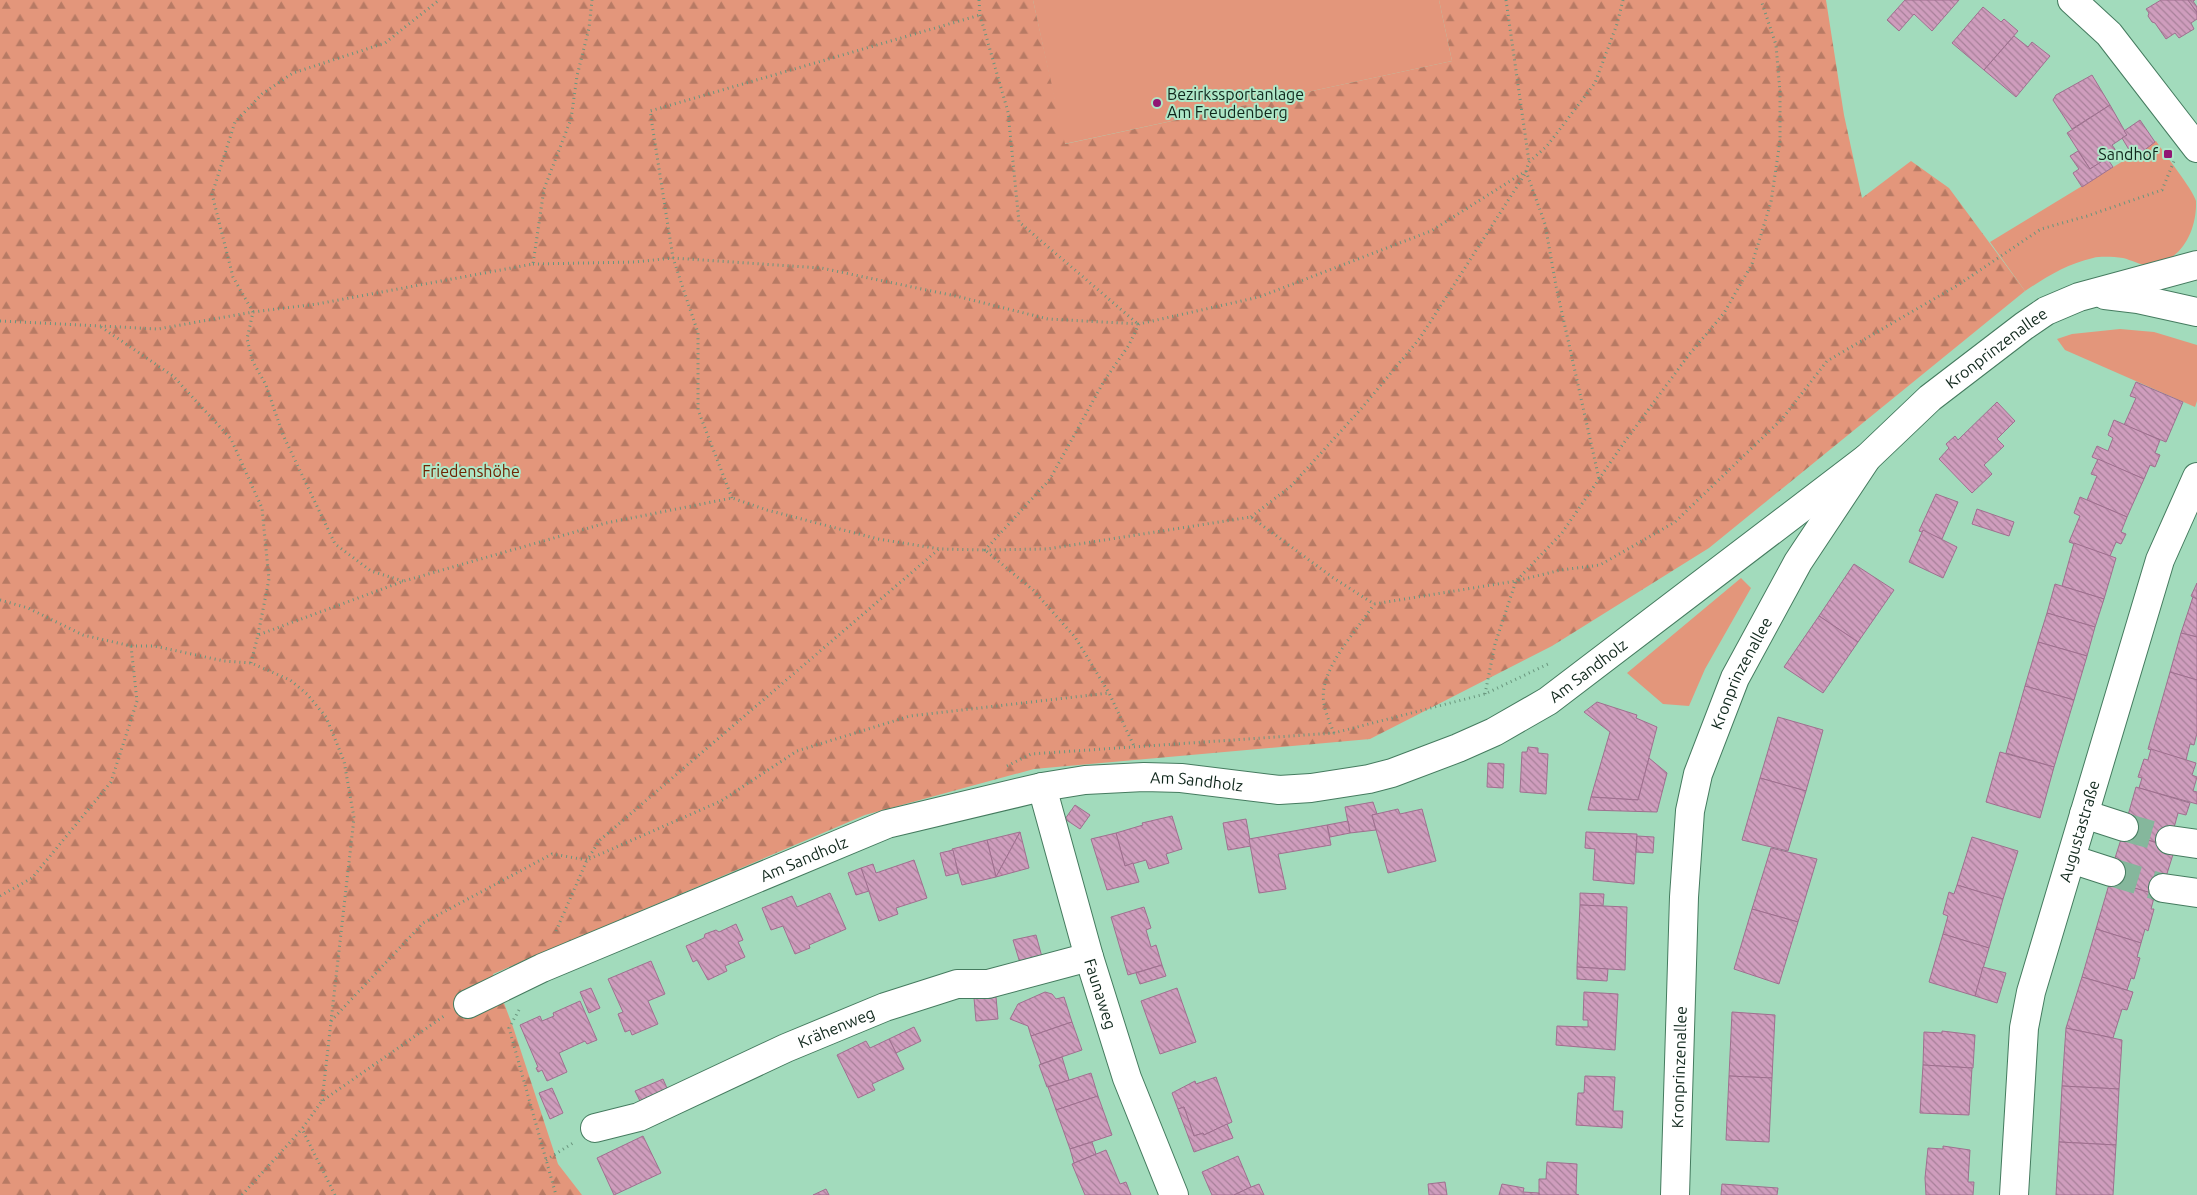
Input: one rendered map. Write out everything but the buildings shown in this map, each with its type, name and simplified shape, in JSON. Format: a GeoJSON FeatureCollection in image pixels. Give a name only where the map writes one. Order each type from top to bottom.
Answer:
{"type":"FeatureCollection","features":[{"type":"Feature","properties":{"kind":"street"},"geometry":{"type":"LineString","coordinates":[[2072,0],[2109,34],[2191,141],[2197,161]]}},
{"type":"Feature","properties":{"kind":"street","name":"Kronprinzenallee"},"geometry":{"type":"LineString","coordinates":[[1674,1195],[1686,846],[1698,774],[1735,678],[1798,562],[1866,458],[1930,398],[2024,326],[2046,311],[2079,296],[2094,294],[2197,265]]}},
{"type":"Feature","properties":{"kind":"street","name":"Kronprinzenallee"},"geometry":{"type":"LineString","coordinates":[[2094,294],[2138,299],[2197,312]]}},
{"type":"Feature","properties":{"kind":"street","name":"Am Sandholz"},"geometry":{"type":"LineString","coordinates":[[468,1004],[542,968],[887,824],[1042,787],[1084,780],[1144,777],[1181,778],[1279,790],[1311,788],[1392,773],[1458,748],[1494,732],[1548,701],[1866,458]]}},
{"type":"Feature","properties":{"kind":"street","name":"Augustastraße"},"geometry":{"type":"LineString","coordinates":[[2014,1195],[2024,1028],[2031,992],[2160,560],[2197,477]]}},
{"type":"Feature","properties":{"kind":"street","name":"Faunaweg"},"geometry":{"type":"LineString","coordinates":[[1042,787],[1089,957],[1127,1078],[1174,1195]]}},
{"type":"Feature","properties":{"kind":"street"},"geometry":{"type":"LineString","coordinates":[[2084,814],[2124,827]]}},
{"type":"Feature","properties":{"kind":"street"},"geometry":{"type":"LineString","coordinates":[[2170,840],[2197,844]]}},
{"type":"Feature","properties":{"kind":"street"},"geometry":{"type":"LineString","coordinates":[[2071,859],[2111,872]]}},
{"type":"Feature","properties":{"kind":"street"},"geometry":{"type":"LineString","coordinates":[[2163,888],[2197,893]]}},
{"type":"Feature","properties":{"kind":"street","name":"Krähenweg"},"geometry":{"type":"LineString","coordinates":[[595,1128],[639,1118],[786,1048],[886,1007],[957,984],[988,984],[1089,957]]}},
{"type":"Feature","properties":{"kind":"path"},"geometry":{"type":"LineString","coordinates":[[404,581],[370,571],[335,544],[283,435],[266,385],[253,362],[247,339],[253,312],[233,278],[212,194],[235,122],[262,94],[293,73],[385,43],[439,0]]}},
{"type":"Feature","properties":{"kind":"path"},"geometry":{"type":"LineString","coordinates":[[533,264],[544,189],[571,119],[577,76],[589,28],[592,0]]}},
{"type":"Feature","properties":{"kind":"path"},"geometry":{"type":"LineString","coordinates":[[979,0],[980,16],[1008,112],[1019,222],[1139,324]]}},
{"type":"Feature","properties":{"kind":"path"},"geometry":{"type":"LineString","coordinates":[[258,635],[404,581],[606,523],[732,498],[767,510],[878,539],[940,549],[1047,549],[1251,517],[1291,486],[1361,410],[1420,338],[1526,171],[1529,162],[1506,0]]}},
{"type":"Feature","properties":{"kind":"path"},"geometry":{"type":"LineString","coordinates":[[1529,162],[1547,146],[1595,83],[1617,24],[1623,0]]}},
{"type":"Feature","properties":{"kind":"path"},"geometry":{"type":"LineString","coordinates":[[1485,694],[1495,644],[1516,580],[1562,533],[1622,444],[1688,356],[1724,313],[1752,264],[1771,202],[1780,141],[1780,92],[1776,45],[1761,0]]}},
{"type":"Feature","properties":{"kind":"path"},"geometry":{"type":"LineString","coordinates":[[732,498],[698,410],[698,333],[673,258],[650,110],[980,16]]}},
{"type":"Feature","properties":{"kind":"path"},"geometry":{"type":"LineString","coordinates":[[1251,517],[1332,577],[1374,604],[1516,580],[1561,570],[1600,565],[1675,522],[1782,419],[1827,360],[1958,285],[2041,229],[2087,216],[2162,190],[2191,141]]}},
{"type":"Feature","properties":{"kind":"path"},"geometry":{"type":"LineString","coordinates":[[1526,171],[1546,224],[1556,286],[1599,480]]}},
{"type":"Feature","properties":{"kind":"path"},"geometry":{"type":"LineString","coordinates":[[0,321],[158,330],[253,312],[317,304],[533,264],[635,262],[673,258],[821,268],[960,297],[1048,319],[1139,324],[1259,296],[1431,231],[1526,171]]}},
{"type":"Feature","properties":{"kind":"path"},"geometry":{"type":"LineString","coordinates":[[985,550],[1050,479],[1104,381],[1129,345],[1139,324]]}},
{"type":"Feature","properties":{"kind":"path"},"geometry":{"type":"LineString","coordinates":[[99,326],[173,376],[231,439],[262,508],[269,579],[251,663]]}},
{"type":"Feature","properties":{"kind":"path"},"geometry":{"type":"LineString","coordinates":[[555,934],[587,860],[600,840],[940,549]]}},
{"type":"Feature","properties":{"kind":"path"},"geometry":{"type":"LineString","coordinates":[[985,550],[1033,590],[1075,637],[1109,693],[1134,746]]}},
{"type":"Feature","properties":{"kind":"path"},"geometry":{"type":"LineString","coordinates":[[0,600],[28,608],[83,635],[131,646],[154,646],[224,661],[251,663],[290,680],[307,694],[326,717],[344,761],[354,818],[322,1102]]}},
{"type":"Feature","properties":{"kind":"path"},"geometry":{"type":"LineString","coordinates":[[1334,733],[1326,714],[1324,688],[1331,667],[1374,604]]}},
{"type":"Feature","properties":{"kind":"path"},"geometry":{"type":"LineString","coordinates":[[0,896],[32,878],[111,782],[136,701],[131,646]]}},
{"type":"Feature","properties":{"kind":"path"},"geometry":{"type":"LineString","coordinates":[[1004,767],[1031,754],[1334,733],[1485,694],[1555,661]]}},
{"type":"Feature","properties":{"kind":"path"},"geometry":{"type":"LineString","coordinates":[[331,1021],[423,923],[552,854],[587,860],[721,801],[797,751],[910,716],[1109,693]]}},
{"type":"Feature","properties":{"kind":"path"},"geometry":{"type":"LineString","coordinates":[[242,1195],[302,1129],[322,1102],[443,1016],[468,1004]]}},
{"type":"Feature","properties":{"kind":"path"},"geometry":{"type":"LineString","coordinates":[[509,1028],[554,1194]]}},
{"type":"Feature","properties":{"kind":"path"},"geometry":{"type":"LineString","coordinates":[[546,1160],[595,1128]]}},
{"type":"Feature","properties":{"kind":"path"},"geometry":{"type":"LineString","coordinates":[[302,1129],[335,1195]]}},
{"type":"Feature","properties":{"kind":"green space","name":"Friedenshöhe"},"geometry":{"type":"Polygon","coordinates":[[[0,0],[1033,0],[1065,144],[1452,61],[1439,0],[1826,0],[1844,115],[1862,198],[1911,161],[1949,188],[2025,291],[1709,548],[1552,646],[1370,739],[1034,769],[865,815],[493,974],[513,1027],[558,1164],[582,1195],[0,1195],[0,0]]]}},
{"type":"Feature","properties":{"kind":"green space","name":"Bezirkssportanlage Am Freudenberg"},"geometry":{"type":"Polygon","coordinates":[[[1033,0],[1439,0],[1452,61],[1064,144],[1033,0]]]}},
{"type":"Feature","properties":{"kind":"green space"},"geometry":{"type":"Polygon","coordinates":[[[2156,141],[2194,195],[2196,201],[2194,223],[2185,243],[2179,251],[2171,258],[2152,265],[2141,264],[2123,258],[2093,258],[2066,267],[2025,291],[1990,242],[2156,141]]]}},
{"type":"Feature","properties":{"kind":"green space"},"geometry":{"type":"Polygon","coordinates":[[[2120,329],[2154,332],[2197,345],[2197,401],[2195,407],[2065,350],[2057,339],[2072,334],[2120,329]]]}},
{"type":"Feature","properties":{"kind":"green space"},"geometry":{"type":"Polygon","coordinates":[[[1741,578],[1751,588],[1705,669],[1689,706],[1663,704],[1627,673],[1741,578]]]}},
{"type":"Feature","properties":{"kind":"tunnel"},"geometry":{"type":"LineString","coordinates":[[2124,827],[2170,840]]}},
{"type":"Feature","properties":{"kind":"tunnel"},"geometry":{"type":"LineString","coordinates":[[2111,872],[2163,888]]}},
{"type":"Feature","properties":{"kind":"place","name":"Bezirkssportanlage Am Freudenberg"},"geometry":{"type":"Point","coordinates":[1157,103]}},
{"type":"Feature","properties":{"kind":"place","name":"Sandhof"},"geometry":{"type":"Point","coordinates":[2168,154]}}]}
